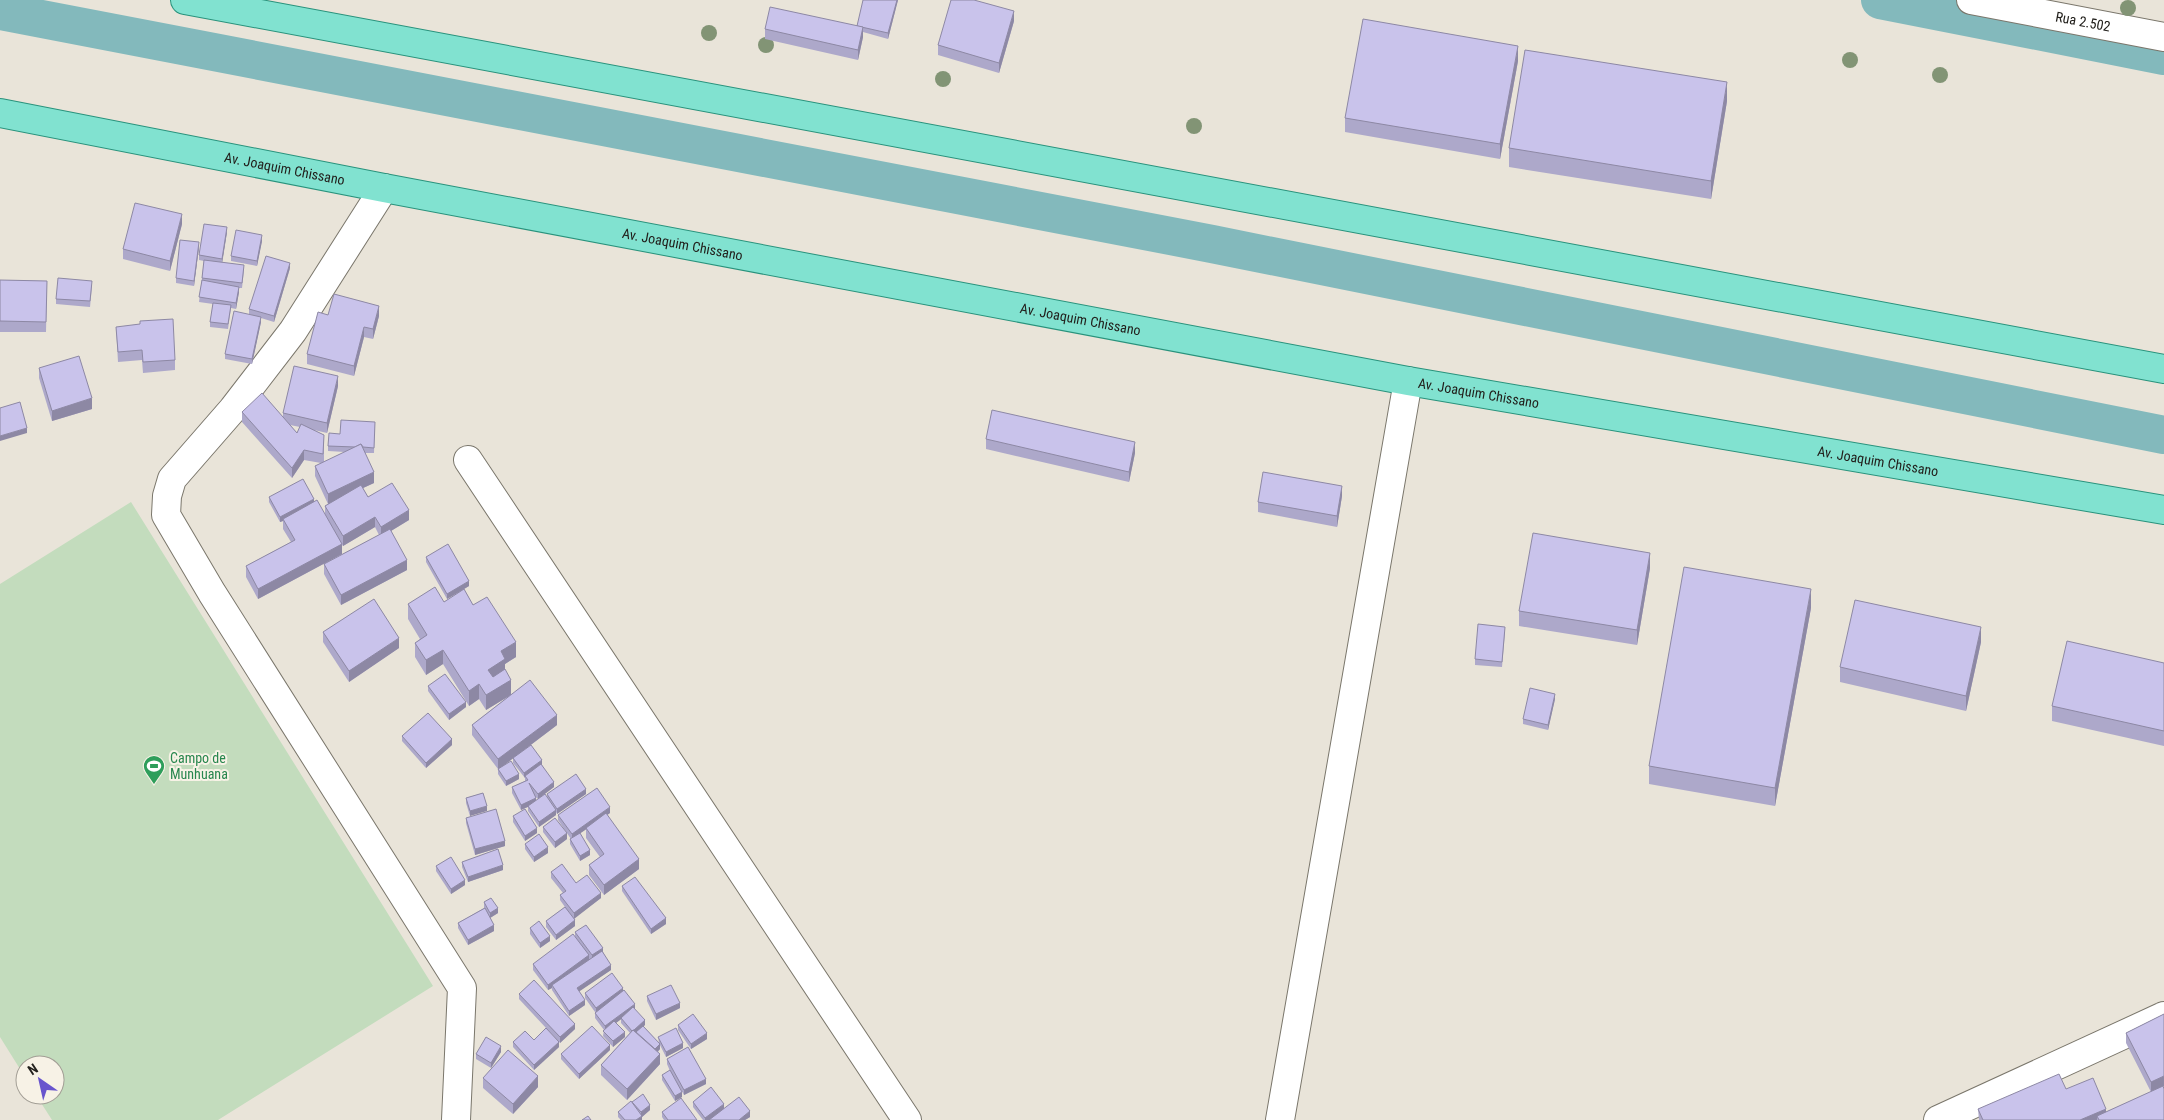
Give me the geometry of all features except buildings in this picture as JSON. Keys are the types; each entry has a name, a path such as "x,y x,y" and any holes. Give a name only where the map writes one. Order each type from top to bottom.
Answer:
{"main road":[{"path":"185,0 2164,369"},
{"name":"Av. Joaquim Chissano","path":"0,114 1408,381 2164,510"}],"street":[{"name":"Rua 2.502","path":"1972,0 2164,37"},
{"path":"384,188 293,331 233,409 172,478 167,496 166,514 212,593 462,988 456,1120"},
{"path":"1280,1120 1408,381"},
{"path":"468,460 907,1120"},
{"path":"1938,1120 2164,1016"}],"green space":[{"name":"Campo de Munhuana","path":"131,502 433,986 218,1120 52,1120 42,1105 65,1105 65,1055 15,1055 15,1061 0,1037 0,584"}],"waterway":[{"path":"1880,0 2164,56"},
{"path":"0,11 1212,244 2164,435"}],"place":[{"name":"Campo de Munhuana","path":"154,785"}]}
